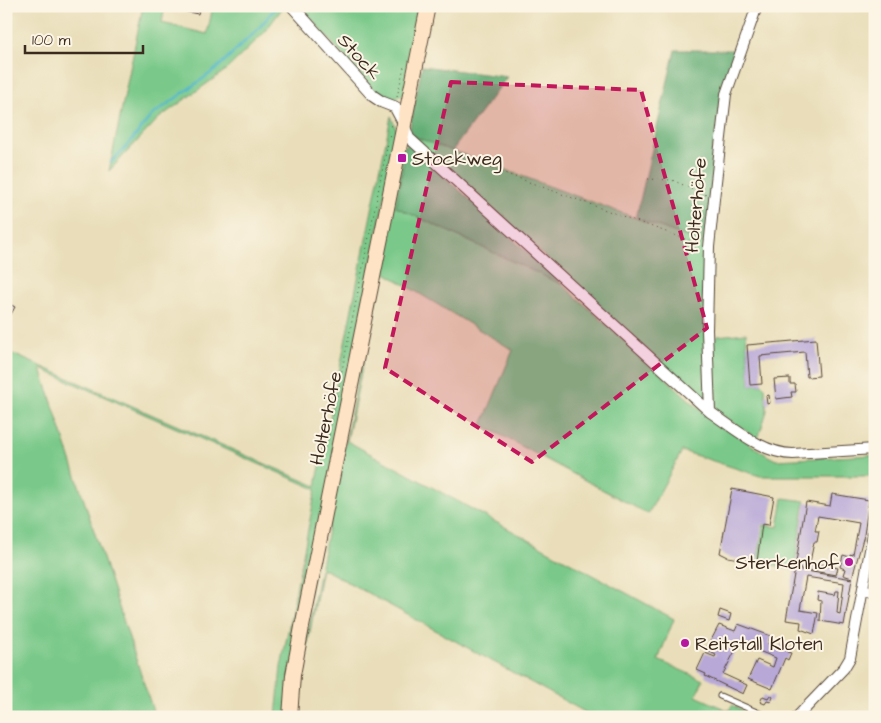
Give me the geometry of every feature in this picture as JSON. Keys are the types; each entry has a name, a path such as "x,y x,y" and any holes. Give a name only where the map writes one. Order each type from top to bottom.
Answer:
{"main road":[{"name":"Holterhöfe","path":"290,717 293,675 302,627 406,130 428,6"}],"street":[{"name":"Stock","path":"292,6 373,96 380,102 395,107 406,130"},
{"name":"Holterhöfe","path":"710,412 707,330 709,247 726,94 757,6"},
{"path":"406,130 442,167 710,412 764,448 775,453 793,454 875,449"},
{"path":"797,717 849,661 875,523"},
{"path":"863,590 875,591"}],"lane":[{"path":"720,696 768,717"}],"path":[{"path":"442,167 451,159 463,158 709,247"},
{"path":"648,179 677,181 714,199"}],"highlighted area":[{"path":"451,82 641,90 707,328 532,462 385,368"}],"green space":[{"path":"143,6 165,6 162,23 207,34 213,6 284,6 264,33 226,70 159,118 109,171"},
{"path":"300,6 423,6 405,94 392,99 375,92"},
{"path":"675,50 739,50 723,94 706,244 636,218"},
{"path":"422,66 507,77 452,151 413,136 409,132"},
{"path":"391,116 397,131 286,717 276,717 281,667 316,489 41,369 155,717 6,717 6,351 316,486"},
{"path":"413,136 706,244 707,405"},
{"path":"407,142 563,285 396,207"},
{"path":"404,145 407,149 396,207 563,285 705,414 768,456 776,460 875,455 875,476 760,476 682,451 648,514 482,425 513,350 382,271 347,441 674,619 658,660 703,680 696,696 729,711 732,705 757,717 594,717 322,568 303,669 299,717 292,717"},
{"path":"746,333 750,385 762,384 765,387 767,411 758,439 714,410 710,342 717,336"},
{"path":"783,498 805,501 794,569 757,562 764,525 778,527"}],"building":[{"path":"184,6 200,6 198,14 183,11"},
{"path":"6,302 15,307 10,316 6,314"},
{"path":"816,339 819,376 807,377 805,352 760,356 762,384 750,385 747,345"},
{"path":"790,378 790,384 795,384 796,392 791,392 792,397 776,399 774,379"},
{"path":"769,395 770,403 767,404 766,396"},
{"path":"732,489 774,497 769,525 762,524 757,562 728,557 720,553"},
{"path":"832,494 869,500 864,535 852,578 843,575 845,569 840,567 843,555 850,557 850,554 853,555 859,523 818,516 815,531 819,531 817,542 814,542 810,562 838,568 836,575 795,568 806,502 830,506"},
{"path":"795,569 852,579 844,625 820,621 821,601 817,600 818,592 835,595 836,591 839,591 837,613 840,614 844,583 806,577 800,610 818,613 814,634 800,629 801,622 786,620"},
{"path":"720,610 731,614 729,621 718,617"},
{"path":"738,624 771,636 768,644 780,648 782,644 789,647 787,652 791,653 788,660 785,658 772,689 748,679 757,660 773,667 776,658 739,643 723,674 747,685 743,694 705,676 706,674 697,670 705,653 715,657 716,655 706,650 719,625 735,631"},
{"path":"770,695 773,697 771,702 767,701 765,704 760,702 763,696 768,698"}],"waterway":[{"path":"111,162 127,146 151,116 215,70 258,29 277,6"}],"place":[{"name":"Stockweg","path":"402,158"},
{"name":"Sterkenhof","path":"849,562"},
{"name":"Reitstall Kloten","path":"685,643"}]}
